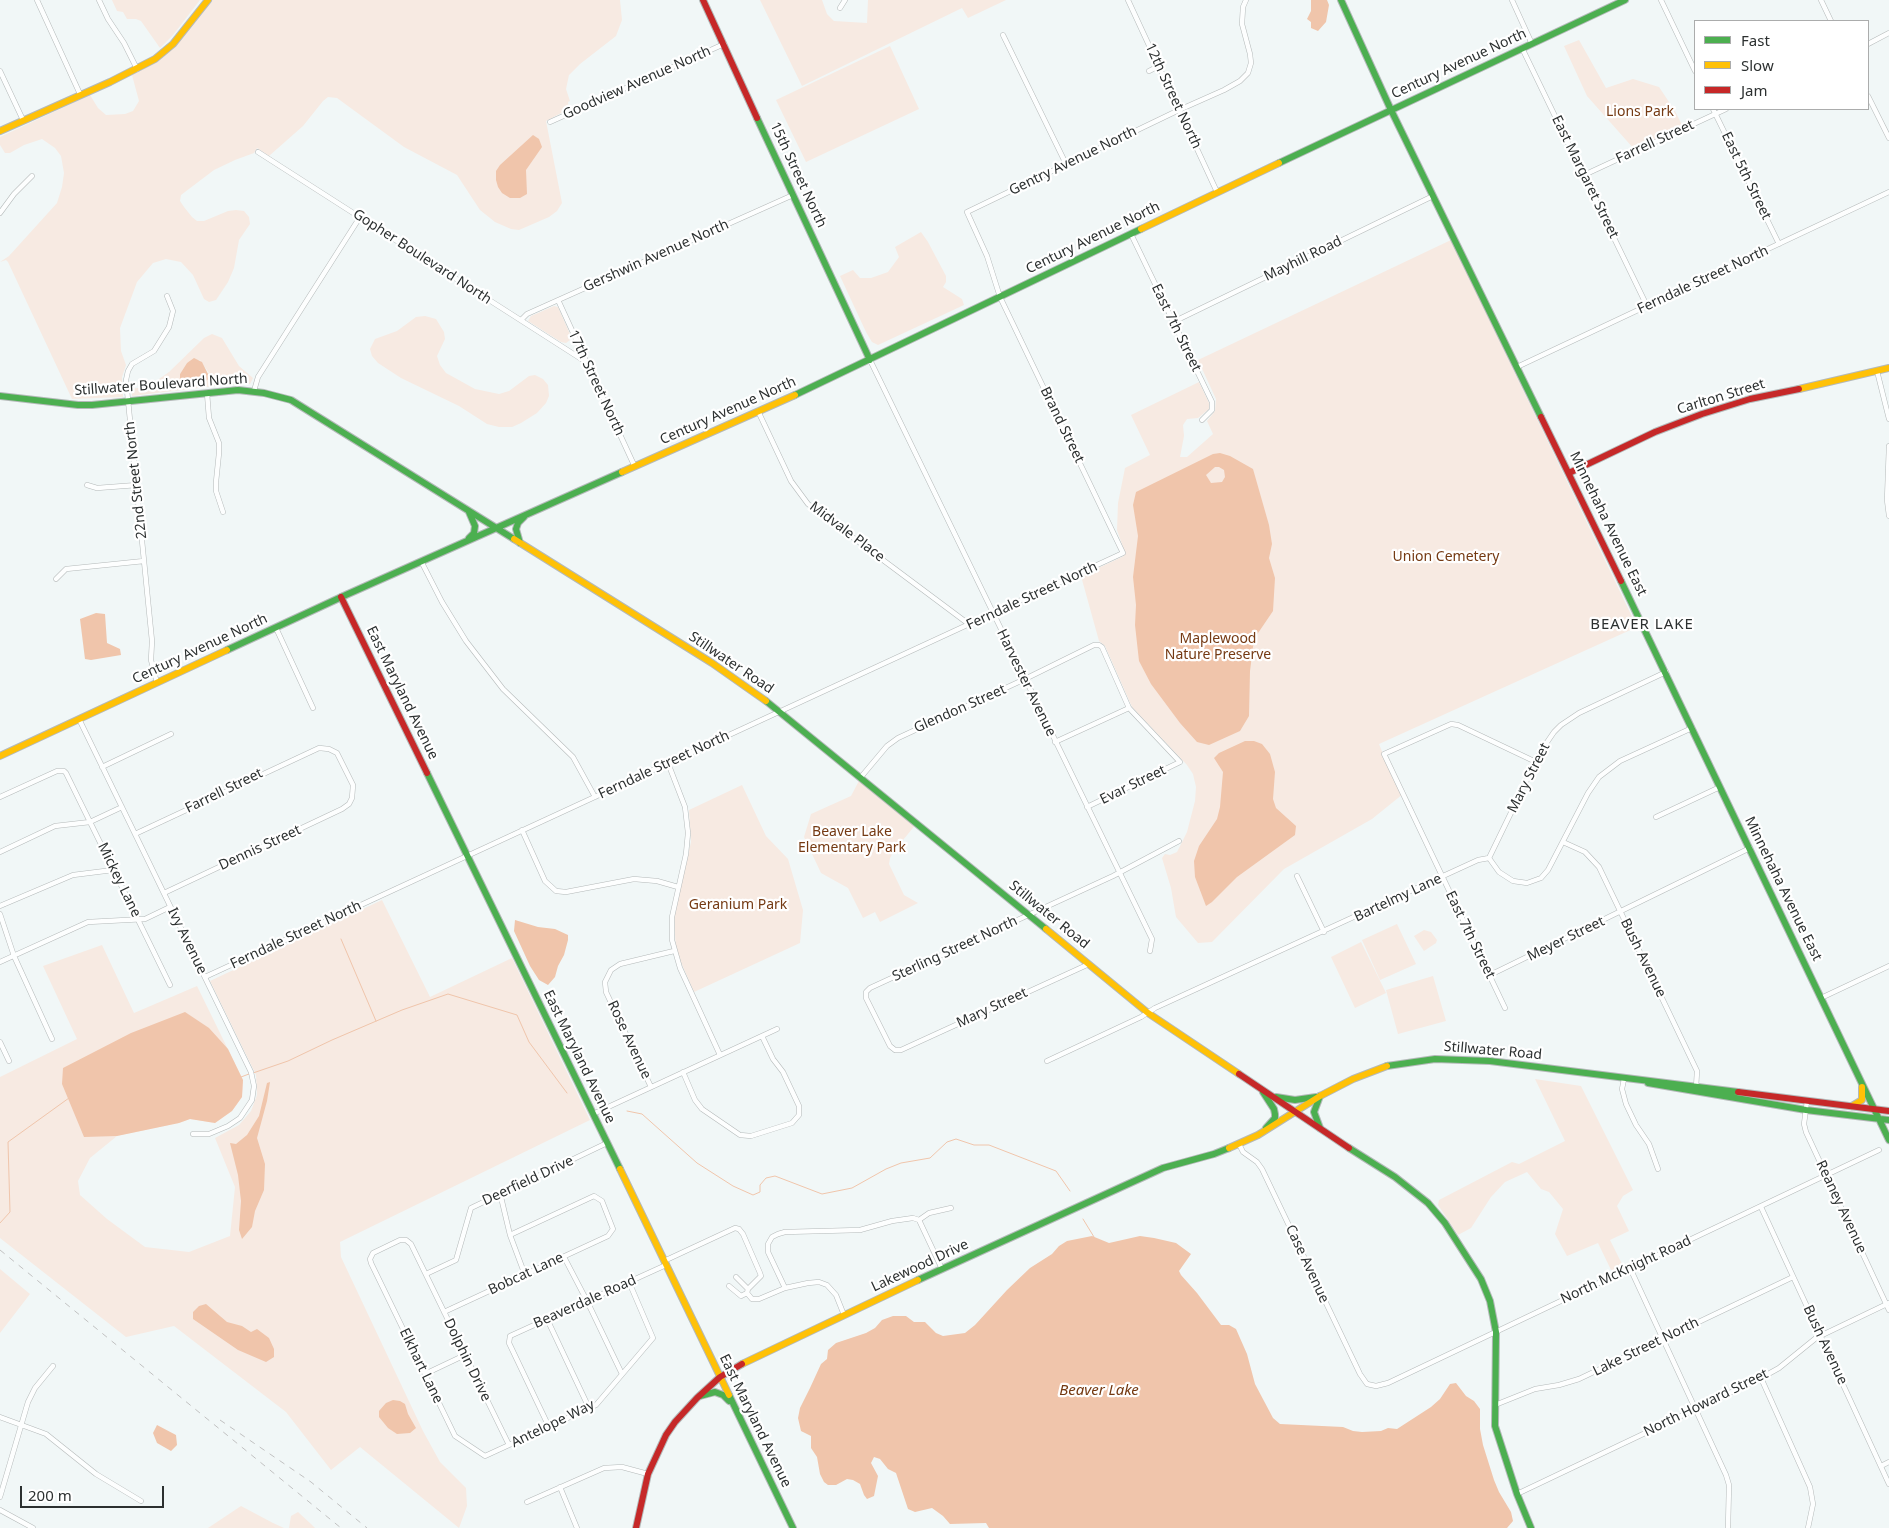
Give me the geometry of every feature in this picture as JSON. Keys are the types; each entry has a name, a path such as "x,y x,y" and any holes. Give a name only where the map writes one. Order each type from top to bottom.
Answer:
{"main road":[{"path":"0,131 156,59 167,50 208,0"},
{"name":"15th Street North","path":"703,0 870,360"},
{"name":"Minnehaha Avenue East","path":"1341,0 1391,110 1666,672 1889,1140"},
{"name":"Century Avenue North","path":"0,756 341,597 870,360 1217,192 1625,0"},
{"name":"Carlton Street","path":"1569,473 1654,432 1702,414 1750,399 1889,368"},
{"name":"Stillwater Boulevard North","path":"0,396 78,405 128,402 232,390 254,391 285,398 307,408 496,528"},
{"path":"465,541 474,533 475,526 466,509"},
{"path":"521,544 516,535 516,527 529,512"},
{"name":"Stillwater Road","path":"496,528 712,663 757,694 1148,1013 1295,1112 1320,1096 1353,1079 1384,1068 1435,1058 1490,1061 1624,1079 1658,1086 1889,1111"},
{"name":"East Maryland Avenue","path":"341,597 608,1143 793,1528"},
{"path":"1850,1107 1862,1100 1862,1081"},
{"path":"1259,1087 1269,1100 1275,1114 1275,1118 1262,1133"},
{"name":"Stillwater Road","path":"1696,1089 1806,1110 1889,1120"},
{"path":"1269,1094 1295,1100 1320,1096 1314,1112 1320,1129"},
{"path":"1295,1112 1408,1186 1428,1203 1437,1213 1481,1279 1490,1301 1496,1332 1495,1426 1530,1528"},
{"name":"Lakewood Drive","path":"636,1528 648,1474 660,1447 675,1422 720,1377 748,1360 844,1314 1136,1179 1163,1168 1214,1154 1239,1144 1262,1133 1295,1112"},
{"path":"697,1398 712,1392 721,1394 736,1411"}],"street":[{"path":"37,0 80,94"},
{"path":"99,0 137,69"},
{"path":"840,8 845,0"},
{"name":"12th Street North","path":"1128,0 1217,192"},
{"path":"1179,110 1224,90 1240,81 1248,73 1251,63 1250,54 1242,24 1243,7 1246,0"},
{"path":"1512,0 1532,44"},
{"path":"1661,0 1694,69"},
{"path":"1821,0 1831,20"},
{"path":"1869,43 1889,33"},
{"path":"1003,36 1066,164"},
{"name":"Goodview Avenue North","path":"550,122 724,44"},
{"name":"East Margaret Street","path":"1522,48 1647,306"},
{"path":"1149,71 1159,66"},
{"path":"0,71 23,120"},
{"path":"1869,98 1889,138"},
{"name":"Gentry Avenue North","path":"967,212 1179,110"},
{"name":"Farrell Street","path":"1584,175 1714,111"},
{"name":"East 5th Street","path":"1714,111 1778,244"},
{"name":"Gopher Boulevard North","path":"258,152 586,362"},
{"path":"0,213 14,194 32,176"},
{"name":"Ferndale Street North","path":"1517,367 1889,192"},
{"name":"Gershwin Avenue North","path":"521,320 526,315 558,300 793,194"},
{"name":"Mayhill Road","path":"1173,322 1433,196"},
{"name":"Brand Street","path":"967,212 987,256 1000,297 1123,553"},
{"path":"254,391 258,377 360,218"},
{"name":"East 7th Street","path":"1131,234 1212,402 1212,410 1202,420"},
{"name":"22nd Street North","path":"157,683 151,660 152,641 126,380 129,367 136,360 155,350 171,323 172,309 167,296"},
{"name":"17th Street North","path":"558,300 634,466"},
{"name":"Harvester Avenue","path":"870,360 1086,807 1152,939 1150,952"},
{"path":"1877,371 1889,419"},
{"path":"207,393 209,418 219,443 216,491 223,512"},
{"name":"Midvale Place","path":"758,411 791,481 808,504 970,625"},
{"path":"1889,446 1887,500 1889,516"},
{"path":"87,485 97,488 137,485"},
{"name":"Ferndale Street North","path":"205,977 1123,553"},
{"path":"56,579 66,569 144,561"},
{"path":"421,561 439,597 466,642 509,695 569,753 579,766 594,797"},
{"path":"276,628 313,708"},
{"name":"Glendon Street","path":"861,777 888,746 898,738 1094,645 1102,647 1129,708"},
{"name":"Mary Street","path":"1489,858 1550,736 1570,718 1666,672"},
{"path":"1055,742 1129,708"},
{"name":"Evar Street","path":"1086,807 1180,762 1129,708"},
{"name":"Ivy Avenue","path":"79,719 252,1072 253,1093 248,1107 235,1122 209,1134 193,1134"},
{"name":"East 7th Street","path":"1505,1008 1384,754 1451,724 1458,725 1536,762"},
{"path":"1489,858 1498,872 1506,878 1521,883 1532,882 1545,874 1594,784 1605,771 1620,761 1692,728"},
{"path":"102,767 172,734"},
{"name":"Farrell Street","path":"135,834 313,749 324,748 337,753 353,785 352,798"},
{"path":"668,764 682,797 688,829 686,854 672,917 674,951 720,1055"},
{"name":"Mickey Lane","path":"0,797 57,771 64,771 170,985"},
{"path":"1656,817 1720,787"},
{"name":"Dennis Street","path":"164,893 342,809 349,804 352,798"},
{"path":"0,852 55,826 90,822 122,807"},
{"path":"522,830 545,880 556,891 566,892 634,879 657,881 678,887"},
{"name":"Sterling Street North","path":"895,1050 890,1046 866,998 866,992 877,985 1029,915 1179,841"},
{"name":"Bush Avenue","path":"1563,842 1585,852 1595,862 1697,1071 1696,1089"},
{"name":"Meyer Street","path":"1490,976 1620,912 1624,908 1750,848"},
{"name":"Bartelmy Lane","path":"1047,1061 1478,860 1489,858"},
{"path":"0,906 73,875 113,870"},
{"path":"1297,876 1324,932"},
{"path":"0,962 88,922 145,919 170,907"},
{"path":"0,914 14,956 52,1039"},
{"name":"Rose Avenue","path":"650,1087 606,992 606,977 615,966 674,951"},
{"name":"Mary Street","path":"895,1050 901,1050 1089,964"},
{"path":"1821,998 1889,966"},
{"path":"1817,989 1832,993"},
{"path":"593,1114 777,1029"},
{"path":"683,1072 695,1100 702,1109 740,1135 752,1136 792,1123 799,1115 799,1106 783,1072 774,1062 762,1036"},
{"path":"0,1042 9,1061"},
{"path":"1624,1079 1622,1089 1626,1104 1636,1125 1650,1144 1658,1169"},
{"name":"Reaney Avenue","path":"1807,1101 1804,1124 1806,1132 1888,1304 1889,1310"},
{"name":"Deerfield Drive","path":"426,1274 456,1260 471,1208 608,1143"},
{"name":"Case Avenue","path":"1239,1144 1243,1152 1257,1162 1262,1169 1357,1370 1364,1380 1372,1386"},
{"name":"North McKnight Road","path":"1372,1386 1388,1383 1879,1150"},
{"path":"500,1193 510,1235 525,1275"},
{"name":"Bobcat Lane","path":"444,1312 608,1236 612,1232 612,1224 602,1201 594,1196 510,1235"},
{"name":"Bush Avenue","path":"1760,1206 1889,1484"},
{"path":"919,1220 929,1213 951,1208"},
{"path":"785,1288 768,1252 768,1244 772,1237 778,1234 860,1230 892,1220 914,1218 919,1220 942,1269"},
{"name":"Beaverdale Road","path":"549,1427 509,1343 509,1338 513,1334 629,1282 731,1228 739,1229 761,1276 748,1291"},
{"name":"Elkhart Lane","path":"426,1274 411,1244 406,1240 400,1240 376,1251 371,1256 371,1263 455,1436 485,1456"},
{"path":"564,1257 588,1301 622,1374"},
{"path":"1630,1268 1726,1475 1729,1485 1728,1528"},
{"name":"Dolphin Drive","path":"426,1274 509,1445"},
{"path":"736,1277 752,1299 759,1299 785,1288 819,1282 827,1285 836,1295 844,1314"},
{"name":"Lake Street North","path":"1494,1405 1535,1389 1579,1379 1793,1277"},
{"name":"Antelope Way","path":"485,1456 596,1405 653,1338 629,1282"},
{"path":"729,1286 741,1296 748,1291"},
{"name":"North Howard Street","path":"1517,1494 1761,1378 1779,1368 1820,1335 1888,1304"},
{"path":"547,1319 589,1408"},
{"path":"425,1374 465,1355"},
{"path":"0,1497 30,1395 53,1366"},
{"path":"1761,1378 1810,1486 1812,1504 1808,1528"},
{"path":"0,1417 46,1434 96,1474 141,1501"},
{"path":"1881,1466 1889,1462"},
{"path":"527,1502 604,1468 622,1467 648,1474"},
{"path":"560,1487 577,1528"},
{"path":"0,1510 33,1528"}],"green space":[{"path":"112,0 200,0 173,35 160,48 141,21 127,19 123,12 117,11"},
{"path":"212,0 620,0 622,20 616,36 569,75 566,89 570,101 568,102 569,109 546,121 562,203 557,211 549,217 519,230 511,229 495,222 480,210 457,175 404,147 337,98 328,97 303,126 269,156 257,148 254,153 214,170 181,195 180,201 197,221 204,221 228,211 236,210 244,211 249,217 250,224 239,240 234,268 228,282 216,300 209,302 204,299 193,275 181,262 166,259 153,263 137,282 120,328 121,351 126,365 122,377 123,397 72,399 8,262 6,260 0,262 9,256 57,203 64,173 61,156 55,148 42,139 24,145 10,153 5,153 0,145 0,137 90,95 98,108 106,115 125,114 133,111 139,101 132,75 157,62 173,49"},
{"path":"760,0 822,0 827,14 834,21 867,23 868,0 1006,0 968,18 962,8 802,86"},
{"name":"Lions Park","path":"1579,40 1606,88 1633,79 1659,87 1683,127 1634,149 1587,96 1564,46"},
{"path":"890,46 919,109 806,162 776,100"},
{"path":"921,232 946,276 946,282 943,287 962,299 964,305 878,345 872,342 866,332 840,276 853,270 860,278 871,278 888,272 899,257 895,247"},
{"path":"1451,240 1637,627 1379,744 1393,779 1403,794 1372,819 1284,869 1212,942 1198,943 1176,917 1171,888 1162,858 1165,854 1170,855 1177,852 1187,832 1195,801 1196,787 1193,774 1187,765 1132,707 1105,646 1099,641 1081,576 1124,556 1125,553 1117,530 1118,503 1125,468 1150,455 1131,415 1199,382 1209,403 1209,409 1198,418 1187,419 1183,425 1184,436 1180,457 1187,457 1213,434 1207,421 1215,411 1216,399 1198,360"},
{"path":"554,306 558,307 570,334 570,340 566,343 561,342 528,321 531,316"},
{"path":"425,316 436,319 444,332 445,339 437,356 440,365 446,373 475,389 499,394 509,391 529,376 535,375 543,379 548,385 549,396 546,403 537,413 521,423 512,427 499,427 487,424 459,406 401,378 378,363 372,356 370,349 375,339 397,331 416,317"},
{"path":"212,334 222,338 239,366 253,378 250,384 223,385 132,396 131,389 156,385 159,379 169,372 204,338","holes":["200,360 209,373 180,374 187,363"]},
{"name":"Beaver Lake Elementary Park","path":"861,777 917,823 894,851 889,864 904,895 918,903 880,922 875,912 863,918 848,888 821,873 804,837 811,814 851,796"},
{"name":"Geranium Park","path":"742,785 766,836 788,859 803,910 800,943 694,992 676,951 674,917 691,842 689,810"},
{"path":"382,900 430,997 512,958 590,1120 340,1242 341,1257 423,1431 440,1462 466,1488 467,1506 459,1528 360,1447 331,1470 286,1412 174,1326 126,1337 0,1238 0,1077 77,1039 43,966 102,945 134,1013 197,986 243,1080 242,1097 232,1111 215,1123 190,1119 117,1136 90,1158 78,1181 80,1195 107,1219 145,1247 189,1252 230,1236 235,1187 215,1138 239,1125 251,1111 257,1095 256,1075 210,981"},
{"path":"1397,924 1416,964 1380,980 1362,940"},
{"path":"1424,930 1431,932 1437,940 1436,943 1424,951 1414,936"},
{"path":"1361,942 1386,993 1355,1008 1331,957"},
{"path":"1433,976 1446,1021 1398,1034 1386,990"},
{"path":"1535,1079 1581,1086 1633,1190 1623,1196 1617,1206 1629,1231 1610,1240 1623,1266 1612,1272 1598,1243 1567,1256 1555,1234 1563,1209 1549,1192 1541,1189 1527,1172 1505,1182 1491,1197 1471,1228 1458,1235 1438,1205 1439,1200 1512,1162 1519,1164 1565,1141"},
{"path":"0,1269 30,1294 0,1333"},
{"path":"241,1506 273,1523 284,1528 208,1528"},
{"path":"298,1512 315,1528 289,1528 291,1516"}],"water":[{"path":"1311,0 1327,0 1329,5 1326,22 1318,31 1311,28 1311,22 1307,19 1311,11"},
{"path":"533,135 539,139 542,147 526,170 527,194 520,198 510,198 502,193 498,187 496,171 500,165"},
{"path":"194,358 202,362 210,378 204,382 185,384 180,380 180,374 187,363"},
{"path":"1220,453 1230,456 1253,469 1269,525 1272,544 1269,558 1275,578 1273,611 1254,639 1250,671 1249,716 1240,731 1209,745 1197,742 1180,723 1151,684 1139,661 1133,577 1138,536 1133,505 1136,492 1213,454","holes":["1215,467 1224,470 1225,477 1222,482 1211,483 1206,475"]},
{"path":"96,613 105,614 107,643 120,649 121,655 91,660 85,659 80,619"},
{"path":"1245,741 1254,741 1262,744 1270,754 1275,772 1273,799 1276,808 1296,826 1295,835 1237,877 1206,906 1195,877 1194,861 1199,846 1217,819 1220,807 1223,772 1214,758 1219,753"},
{"path":"515,920 538,927 555,929 568,935 564,955 555,977 548,985 539,980 530,966 514,931"},
{"path":"185,1012 209,1028 228,1049 243,1080 242,1097 232,1111 215,1123 190,1119 117,1136 84,1137 62,1084 63,1068 131,1033"},
{"path":"270,1082 257,1138 265,1164 264,1190 255,1211 252,1227 242,1239 239,1230 241,1201 238,1175 230,1143 236,1144 247,1135 259,1116 267,1083"},
{"name":"Beaver Lake","path":"1092,1236 1109,1243 1140,1236 1154,1238 1176,1243 1191,1254 1179,1271 1181,1275 1221,1325 1229,1325 1236,1329 1247,1354 1255,1384 1273,1418 1280,1424 1343,1427 1362,1432 1381,1431 1388,1428 1397,1429 1431,1407 1440,1399 1450,1384 1456,1383 1480,1409 1480,1429 1483,1445 1494,1480 1511,1512 1513,1521 1507,1528 989,1528 986,1523 950,1524 932,1508 915,1512 908,1509 896,1473 888,1469 880,1459 874,1457 871,1463 878,1476 874,1496 867,1499 860,1484 853,1480 847,1479 836,1485 828,1485 824,1482 820,1474 817,1457 811,1448 811,1436 801,1431 798,1418 800,1408 821,1364 827,1359 828,1350 836,1343 866,1333 875,1328 882,1320 893,1316 906,1316 914,1322 925,1322 936,1333 943,1336 965,1333 1030,1268 1052,1254 1067,1241"},
{"path":"206,1304 227,1322 242,1326 251,1332 257,1329 269,1338 274,1349 274,1357 266,1362 238,1350 193,1319 193,1312 199,1306"},
{"path":"393,1400 405,1404 416,1428 410,1433 397,1434 388,1428 379,1417 379,1411 386,1403"},
{"path":"157,1425 176,1435 177,1445 171,1451 157,1443 153,1433"}],"waterway":[{"path":"341,939 376,1021"},
{"path":"253,1073 288,1061 402,1010 448,994 517,1015 529,1042 567,1093"},
{"path":"241,1077 249,1074"},
{"path":"0,1223 10,1212 8,1142 69,1098"},
{"path":"627,1111 642,1114 697,1163 733,1186 753,1195 760,1192 760,1185 766,1178 775,1176 822,1194 852,1188 901,1163 930,1158 947,1142 956,1139 974,1145 989,1145 1056,1171 1070,1191"},
{"path":"1083,1219 1094,1237"}],"railway":[{"path":"0,1250 341,1528"},
{"path":"220,1420 311,1482 367,1528"}],"traffic: fast":[{"path":"1341,0 1391,110 1541,417"},
{"path":"1279,163 1625,0"},
{"path":"757,118 870,360"},
{"path":"795,395 1141,229"},
{"path":"0,396 92,405 238,390 264,393 291,400 514,539"},
{"path":"227,650 622,472"},
{"path":"469,512 475,526 474,533 469,538"},
{"path":"520,543 516,529 518,523 524,517"},
{"path":"1621,581 1889,1140"},
{"path":"766,701 1046,929"},
{"path":"427,773 620,1169"},
{"path":"1387,1066 1435,1059 1490,1061 1738,1092"},
{"path":"1648,1083 1806,1110 1889,1120"},
{"path":"1263,1092 1274,1109 1275,1114 1275,1118 1266,1128"},
{"path":"1320,1096 1314,1112 1320,1128"},
{"path":"1276,1097 1295,1100 1316,1097"},
{"path":"918,1280 1163,1168 1229,1148"},
{"path":"1349,1148 1395,1177 1428,1203 1445,1223 1481,1279 1490,1301 1496,1332 1495,1426 1517,1494 1531,1528"},
{"path":"700,1396 715,1392 723,1395 729,1401"},
{"path":"729,1395 793,1528"}],"traffic: slow":[{"path":"0,131 110,82 155,59 173,44 208,0"},
{"path":"1141,229 1279,163"},
{"path":"1799,389 1889,368"},
{"path":"622,472 795,395"},
{"path":"514,539 712,663 766,701"},
{"path":"0,756 227,650"},
{"path":"1046,929 1148,1013 1239,1074"},
{"path":"1229,1148 1258,1135 1320,1096 1353,1079 1387,1066"},
{"path":"1852,1106 1862,1100 1862,1087"},
{"path":"620,1169 729,1395"},
{"path":"742,1364 918,1280"}],"traffic: jam":[{"path":"703,0 757,118"},
{"path":"1569,473 1655,432 1702,414 1750,399 1799,389"},
{"path":"1541,417 1621,581"},
{"path":"341,597 427,773"},
{"path":"1239,1074 1349,1148"},
{"path":"1738,1092 1889,1111"},
{"path":"636,1528 648,1474 666,1435 697,1398 720,1377 742,1364"}],"district":[{"name":"BEAVER LAKE","path":"1642,625"}],"park label":[{"name":"Union Cemetery","path":"1446,557"},
{"name":"Maplewood Nature Preserve","path":"1218,648"}]}
